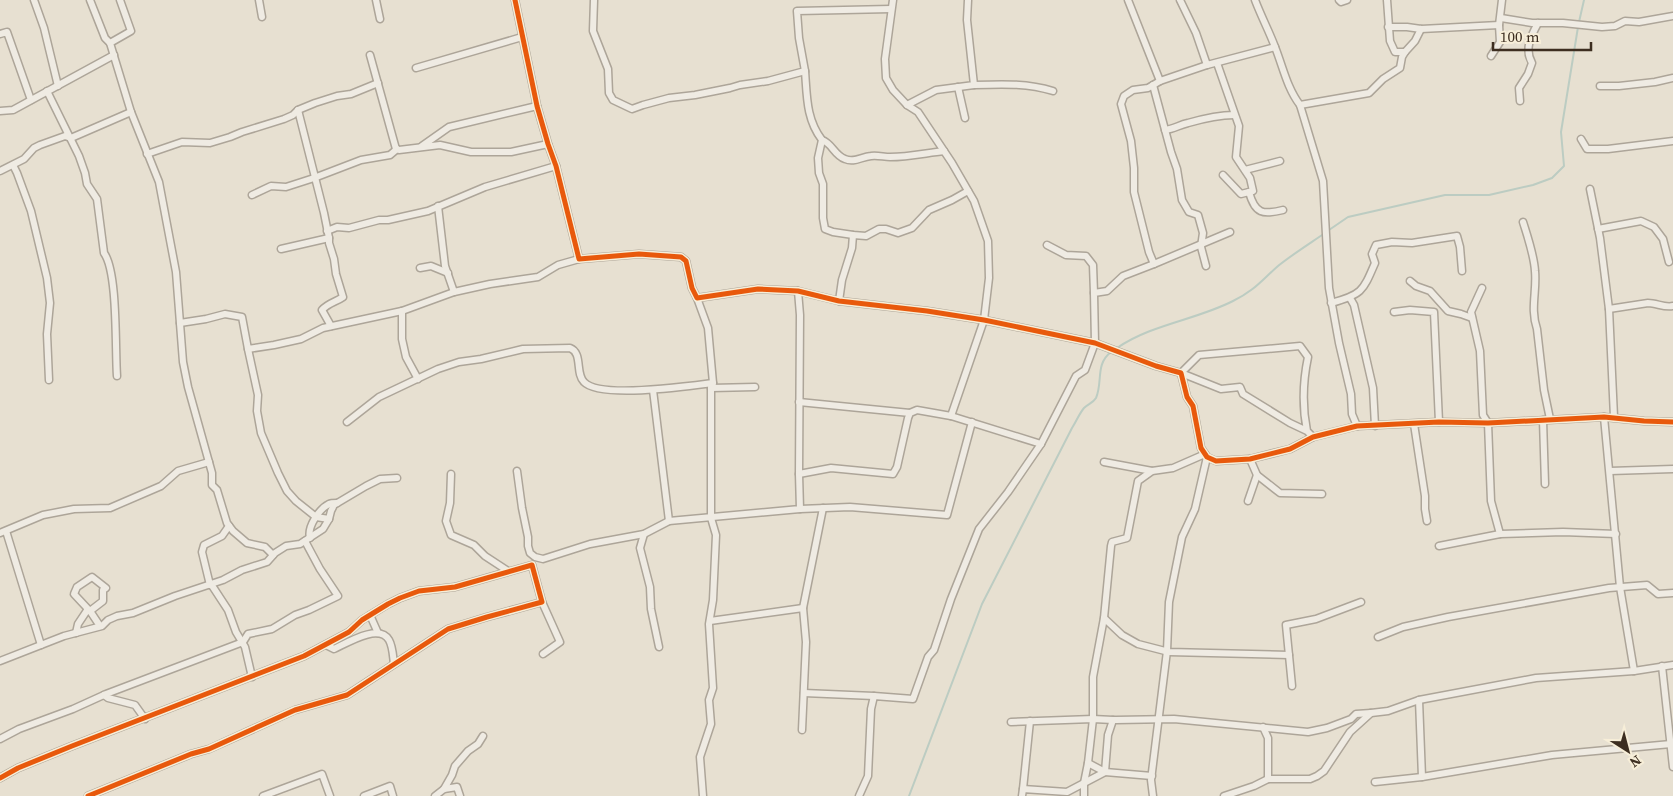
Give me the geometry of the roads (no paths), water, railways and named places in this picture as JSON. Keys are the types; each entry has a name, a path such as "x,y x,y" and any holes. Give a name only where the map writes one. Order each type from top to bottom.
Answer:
{"street":[{"path":"34,0 44,28 58,86"},
{"path":"90,0 105,38 110,43 131,112 160,182 176,272 183,362 212,473 212,485 218,490 229,526 238,537 247,543 262,546 272,556"},
{"path":"110,43 131,31 120,0"},
{"path":"259,0 262,17"},
{"path":"376,0 380,19"},
{"path":"515,0 537,106 556,166 579,259"},
{"path":"594,0 593,31 608,69 609,93 614,100 632,109 668,98 695,95 768,81 805,71"},
{"path":"893,0 885,59 886,78 893,90 907,106 918,112 944,151 974,201 988,241 989,278 984,320 951,416"},
{"path":"968,0 967,20 974,85"},
{"path":"1128,0 1160,82"},
{"path":"1180,0 1196,34 1207,65"},
{"path":"1254,0 1275,47 1293,96 1300,105 1323,181 1325,243 1331,303 1351,394 1352,414 1356,426"},
{"path":"1339,0 1341,2 1347,0"},
{"path":"1387,0 1390,41 1395,52 1405,52"},
{"path":"1491,56 1500,42 1499,25 1502,0"},
{"path":"891,9 797,11 809,111 814,130 836,154 846,160 855,161 874,155 887,157 908,156 944,151"},
{"path":"1501,18 1538,23 1564,23 1602,27 1615,26 1625,21 1639,22 1673,16"},
{"path":"1520,101 1520,88 1532,63 1528,47 1538,23"},
{"path":"1388,27 1421,29 1499,25"},
{"path":"1300,105 1369,93 1383,79 1400,68 1405,52 1415,41 1421,29"},
{"path":"0,34 7,32 30,100"},
{"path":"416,68 522,37"},
{"path":"1154,264 1149,252 1134,192 1131,141 1121,104 1124,96 1133,90 1148,88 1207,65 1275,47"},
{"path":"0,112 13,110 114,55"},
{"path":"370,55 394,147 397,149"},
{"path":"1217,63 1239,126 1236,157 1250,178 1253,192 1241,194 1223,175"},
{"path":"1600,86 1655,82 1673,78"},
{"path":"147,154 182,142 210,143 230,138 242,132 294,115 298,110 378,83"},
{"path":"907,106 936,90 974,85 1015,85 1039,87 1053,91"},
{"path":"1153,86 1171,152 1178,169 1182,200 1189,212 1198,216 1203,232 1202,243 1206,266"},
{"path":"958,87 965,118"},
{"path":"48,91 71,138 85,173 87,184 97,199 99,206 104,253 108,258 112,276 115,308 116,376"},
{"path":"421,147 449,127 537,106"},
{"path":"298,110 324,213 336,274 343,296 337,301 327,304 322,310 331,326"},
{"path":"0,171 24,160 34,148 40,145 65,136 71,138 131,112"},
{"path":"1165,130 1224,115 1234,115"},
{"path":"1582,139 1586,149 1608,150 1673,141"},
{"path":"822,140 818,158 819,173 823,184 823,218 825,229 833,232 853,236 866,236 879,229 886,229 898,233 912,228 929,210 968,191"},
{"path":"252,195 271,186 286,186 314,178 361,160 390,156 397,149 440,145 471,152 511,152 548,144"},
{"path":"1245,170 1280,161"},
{"path":"13,165 31,211 47,278 50,303 47,334 49,380"},
{"path":"281,249 328,234 336,227 349,228 379,220 388,220 428,211 485,188 556,166"},
{"path":"1590,189 1598,229 1609,309 1614,417"},
{"path":"1249,192 1252,202 1259,211 1269,213 1283,210"},
{"path":"438,206 445,266 454,292"},
{"path":"1598,229 1641,221 1654,227 1663,240 1669,262"},
{"path":"1523,222 1536,272 1533,306 1534,321 1537,329 1547,419 1545,484"},
{"path":"1094,293 1107,291 1123,276 1230,232"},
{"path":"839,301 842,280 852,248 853,236"},
{"path":"1331,303 1353,298 1366,284 1375,263 1372,254 1376,245 1392,242 1412,243 1457,236 1462,271"},
{"path":"804,693 913,699 928,657 934,650 951,599 979,529 1008,492 1041,444 1076,376 1085,370 1095,343 1093,265 1086,256 1066,255 1047,245"},
{"path":"248,349 274,346 301,339 323,328 402,311 454,292 490,284 538,277 558,265 579,259 638,254 681,257 686,261 692,288 708,328 712,385 711,518 716,535 714,600 710,621 713,688 710,700 711,724 700,757 703,796"},
{"path":"420,268 431,266 448,273"},
{"path":"1410,281 1430,292 1448,311 1472,318"},
{"path":"1482,288 1470,312 1480,351 1482,415 1488,423 1491,501 1500,534"},
{"path":"697,298 758,289 798,291 839,301 927,311 984,320 1095,343 1222,388 1240,387 1243,394 1313,436"},
{"path":"798,291 800,315 800,509"},
{"path":"1350,298 1354,305 1373,388 1375,426"},
{"path":"1609,309 1648,303 1665,307 1673,306"},
{"path":"1394,312 1410,310 1434,312 1438,422"},
{"path":"402,311 402,340 406,358 418,379"},
{"path":"180,323 225,314 242,317 258,395 257,410 260,433 287,491 316,517 329,519"},
{"path":"1181,373 1199,355 1300,346 1308,357 1304,374 1307,431"},
{"path":"347,422 378,397 438,369 459,362 524,349 570,348 574,350 577,353 580,375 584,382 590,386 619,390 653,390 712,385 755,387"},
{"path":"1181,373 1187,397 1193,406 1201,448 1206,456 1216,461 1250,459 1290,449 1313,436 1356,426 1438,422 1488,423 1604,417 1673,422"},
{"path":"653,390 669,521"},
{"path":"799,402 910,413 916,410 951,416 1041,444"},
{"path":"799,474 831,468 894,474 910,413"},
{"path":"1604,417 1620,587 1634,670"},
{"path":"516,471 530,553 535,557 543,559 590,544 644,534 669,521 800,509 850,507 947,516 972,422"},
{"path":"1414,424 1427,521"},
{"path":"1104,462 1152,471 1173,468 1206,456"},
{"path":"1153,796 1152,776 1167,651 1169,602 1182,537 1195,509 1206,456"},
{"path":"1250,459 1257,476 1280,493 1322,494"},
{"path":"41,645 3,532 43,514 74,509 110,508 161,486 178,471 209,462"},
{"path":"1610,471 1673,469"},
{"path":"1084,796 1084,783 1093,719 1093,677 1104,618 1111,546 1112,542 1127,538 1138,481 1152,471"},
{"path":"451,474 450,503 446,521 451,534 474,545 485,556 508,571"},
{"path":"1248,501 1257,476"},
{"path":"0,661 41,645 100,626 118,616 133,613 267,562 286,546 300,544 323,529 334,505 337,503 380,480 397,478"},
{"path":"0,739 19,729 104,695 243,642 248,634 272,628 294,614 309,610 338,596 320,569 307,539 316,517 330,504 337,503"},
{"path":"802,730 806,642 803,608 822,508"},
{"path":"229,526 222,536 204,545 202,552 204,567 210,585 228,610 236,632 243,642 252,676"},
{"path":"1439,546 1500,534 1563,532 1616,534"},
{"path":"644,534 640,548 650,587 651,609 659,647"},
{"path":"535,557 532,565 542,602 560,642 543,654"},
{"path":"0,778 27,765 304,656 349,632 362,620 388,604 419,591 455,586 532,565"},
{"path":"76,633 78,624 88,609 74,594 77,587 92,577 106,588 102,590 103,601 90,611 100,626"},
{"path":"1378,637 1402,627 1448,617 1620,587 1647,585 1658,594 1673,593"},
{"path":"88,796 191,754 209,749 295,710 347,695 448,629 542,602"},
{"path":"1292,686 1286,625 1316,619 1361,602"},
{"path":"710,621 803,608"},
{"path":"370,615 378,633"},
{"path":"1104,618 1122,635 1138,644 1167,651 1289,655"},
{"path":"349,632 354,640"},
{"path":"326,645 334,649 372,633 378,633 390,641 394,664"},
{"path":"1011,722 1174,719 1308,732 1327,728 1351,719 1356,714 1388,711 1419,700 1536,678 1673,665"},
{"path":"1662,666 1673,768"},
{"path":"104,695 108,698 135,705 145,719"},
{"path":"859,796 868,776 870,709 874,696"},
{"path":"1419,700 1422,777"},
{"path":"1224,796 1268,779 1310,779 1317,776 1324,771 1350,732 1371,713"},
{"path":"1105,772 1108,735 1113,720"},
{"path":"1030,721 1023,793 1067,792 1105,772"},
{"path":"1263,727 1268,738 1268,779"},
{"path":"1268,738 1275,728"},
{"path":"436,796 444,789 455,766 468,751 478,744 483,736"},
{"path":"1375,782 1422,777 1552,755 1671,744"},
{"path":"1088,763 1105,772 1152,776"},
{"path":"263,796 322,774 330,796"},
{"path":"364,796 390,786 393,796"},
{"path":"444,789 457,787 460,796"}],"waterway":[{"path":"1579,22 1584,0"},
{"path":"1329,230 1348,217 1445,195 1489,195 1533,185 1552,178 1564,166 1561,132 1578,27"},
{"path":"1117,348 1145,333 1204,313 1240,297 1278,266 1325,233"},
{"path":"909,796 982,604 1072,428 1084,408 1096,398 1101,368 1106,357 1111,352"}]}
